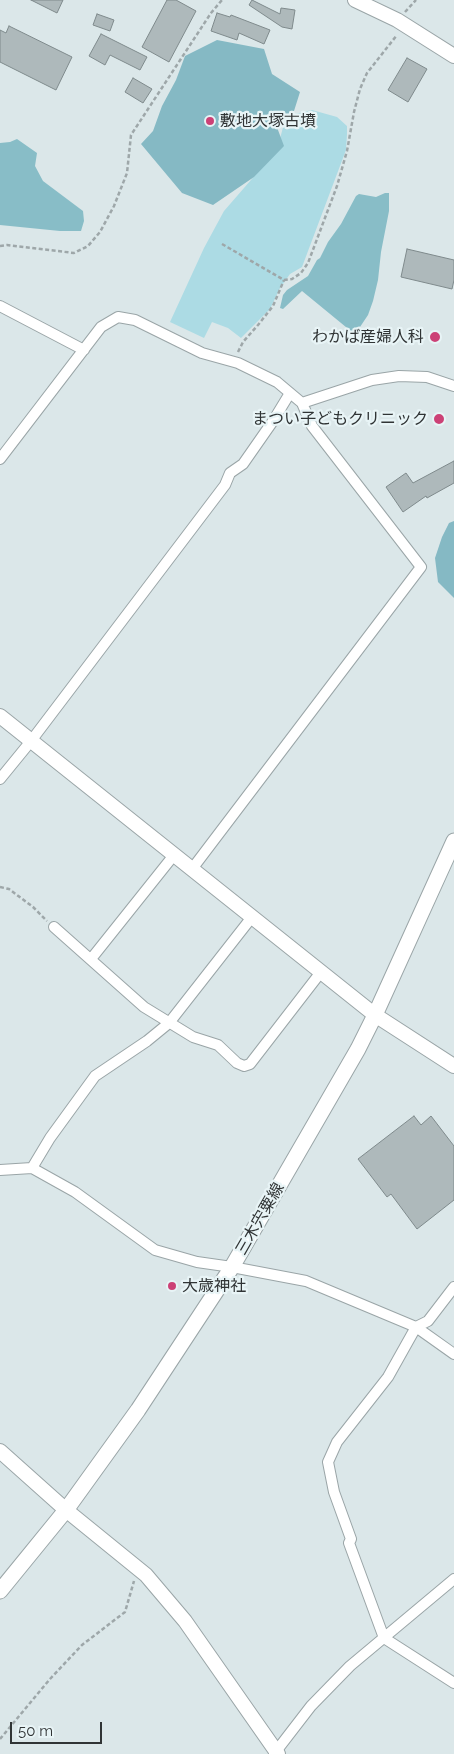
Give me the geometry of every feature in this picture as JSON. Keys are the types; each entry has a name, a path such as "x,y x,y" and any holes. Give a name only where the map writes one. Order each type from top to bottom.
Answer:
{"main road":[{"name":"三木宍粟線","path":"0,1592 66,1510 138,1410 232,1267 358,1049 454,841"}],"street":[{"path":"355,0 404,25 454,56"},
{"path":"0,306 84,350"},
{"path":"0,459 101,327 118,317 136,320 202,353 234,362 277,382 302,403 312,426 421,567 192,869"},
{"path":"302,403 372,380 399,376 427,377 454,386"},
{"path":"0,779 226,485 230,473 243,464 290,393"},
{"path":"0,716 375,1014 454,1065"},
{"path":"91,959 174,855"},
{"path":"32,1168 50,1138 95,1076 147,1041 168,1023 252,917"},
{"path":"54,927 144,1007 193,1037 218,1045 237,1063 244,1066 250,1064 321,972"},
{"path":"0,1170 32,1168 75,1192 155,1250 197,1262 306,1281 416,1327 454,1354"},
{"path":"454,1287 428,1321 416,1327 388,1377 337,1442 328,1462 334,1492 351,1539 350,1543 384,1638 454,1684"},
{"path":"0,1452 66,1510 146,1575 185,1621 276,1753 311,1706 350,1666 454,1579"}],"path":[{"path":"0,246 7,245 74,253 88,246 100,232 114,206 127,173 131,135 222,0"},
{"path":"222,244 284,280 292,279 301,272 308,263 342,169 360,89 368,73 404,25"},
{"path":"234,362 243,342 272,306 284,280"},
{"path":"0,887 9,889 33,907 54,927"},
{"path":"0,1739 50,1679 82,1645 125,1612 131,1587 139,1570"}],"shaded area":[{"path":"217,40 264,49 272,74 300,92 294,111 275,122 284,146 254,177 213,205 182,193 141,144 153,131 162,106 176,80 185,56"},
{"path":"312,110 337,117 347,126 346,150 302,267 290,274 280,288 270,309 241,338 228,328 212,322 204,338 170,322 204,248 224,211 277,150 286,116"},
{"path":"17,139 37,153 35,166 43,181 83,211 84,221 81,231 60,231 0,225 0,143"},
{"path":"389,193 389,211 378,280 368,315 360,327 352,332 302,291 283,309 280,308 283,295 287,290 308,276 341,224 356,196 359,194 376,197"},
{"path":"454,521 454,598 438,582 435,558 449,523"}],"building":[{"path":"31,0 63,0 57,13"},
{"path":"167,0 176,0 196,11 169,62 142,47"},
{"path":"252,0 280,14 281,8 295,10 292,29 282,27 249,5"},
{"path":"217,13 230,17 231,15 270,30 264,44 239,33 237,40 211,31"},
{"path":"97,14 114,20 110,31 93,25"},
{"path":"9,26 72,57 56,90 0,62 0,30 6,33"},
{"path":"101,34 147,57 140,70 110,55 105,65 89,56"},
{"path":"407,58 427,69 408,102 388,90"},
{"path":"133,78 152,89 143,103 125,92"},
{"path":"407,249 454,260 452,289 401,277"},
{"path":"454,461 454,483 427,498 426,496 403,512 386,487 406,473 413,483"},
{"path":"414,1116 421,1125 431,1116 454,1146 454,1200 417,1229 391,1194 387,1197 358,1159"}],"place":[{"name":"敷地大塚古墳","path":"210,121"},
{"name":"わかば産婦人科","path":"435,337"},
{"name":"まつい子どもクリニック","path":"439,419"},
{"name":"大歳神社","path":"172,1286"}]}
